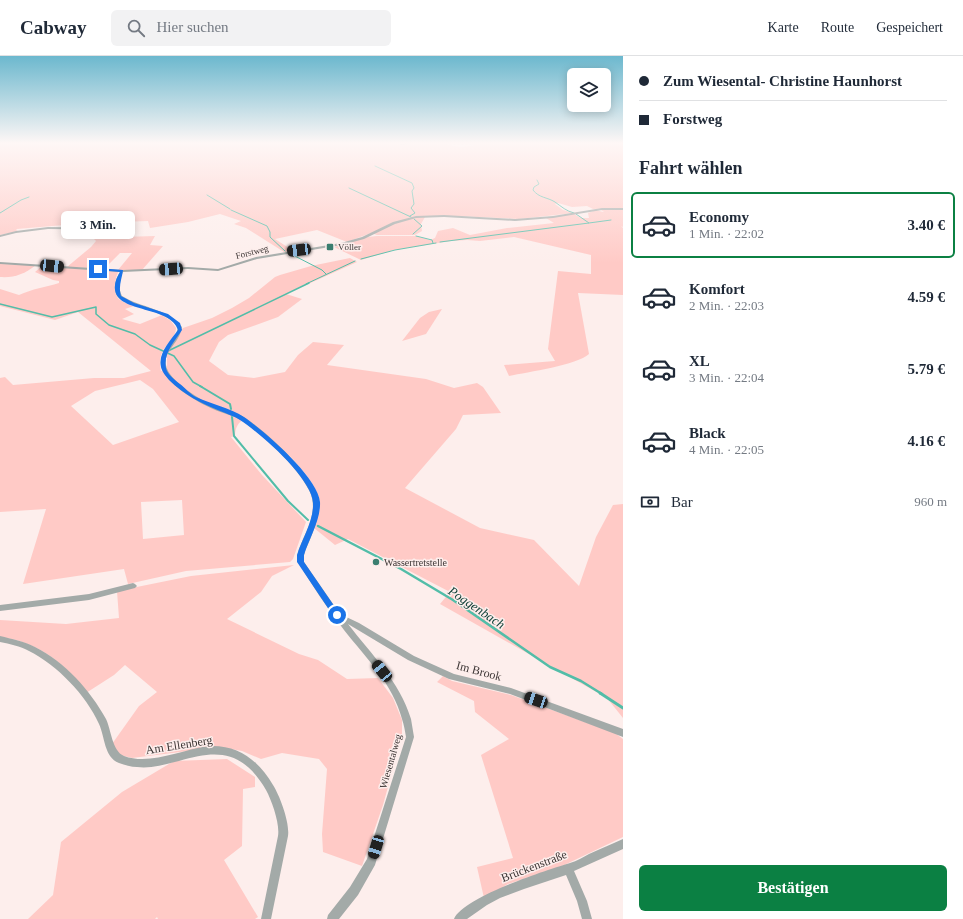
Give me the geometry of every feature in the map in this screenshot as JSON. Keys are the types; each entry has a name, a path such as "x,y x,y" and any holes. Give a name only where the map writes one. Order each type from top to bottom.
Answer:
{"street":[{"name":"Forstweg","path":"0,263 122,271 188,268 218,270 256,258 341,244 363,238 394,223 416,217 444,216 520,220 584,213 602,209 623,209"},
{"path":"0,236 21,230 57,227 128,229"},
{"name":"Wiesentalweg","path":"122,271 117,290 120,297 132,304 166,315 174,320 180,327 179,333 165,351 163,368 174,382 193,397 241,418 253,427 272,442 298,469 312,489 316,501 316,512 300,555 301,562 337,615 382,671 398,697 408,721 410,737 372,861 354,891 332,919"},
{"path":"0,608 89,597 133,586"},
{"name":"Im Brook","path":"337,615 411,658 452,677 517,693 623,733"},
{"name":"Am Ellenberg","path":"0,639 11,640 43,655 72,680 93,706 103,723 112,749 118,758 144,764 210,750 231,752 247,760 261,772 277,803 284,830 266,919"},
{"name":"Brückenstraße","path":"459,919 468,911 509,888 568,868 623,844"},
{"path":"568,868 582,901 587,919"}],"shaded area":[{"path":"0,182 623,182 623,208 593,209 587,206 572,207 558,203 555,204 563,210 574,213 519,219 456,216 425,217 421,224 422,231 415,235 377,235 371,233 347,242 317,230 275,239 292,250 284,252 246,228 234,224 241,221 220,214 188,222 150,228 148,221 120,222 114,229 122,230 122,237 155,236 150,245 163,246 142,270 118,270 132,253 120,253 104,269 67,267 96,241 94,239 78,237 81,234 96,235 98,230 112,230 64,226 74,220 100,219 101,214 75,215 74,216 77,216 64,225 17,229 16,230 18,231 0,235"},
{"path":"623,209 623,227 621,226 623,228 623,295 578,293 589,354 574,362 509,376 504,365 555,361 548,349 558,271 591,274 591,255 514,237 480,241 451,241 394,250 361,260 334,247 368,237 377,236 416,236 430,240 435,238 438,231 453,228 470,235 507,228 554,223 546,218 574,214 581,218 589,218 588,213 596,210 604,212 601,210"},
{"path":"350,258 357,262 286,294 302,299 278,317 228,335 219,342 209,361 228,375 254,378 285,372 298,355 313,342 344,345 327,365 426,379 454,388 477,383 483,387 501,413 463,415 456,429 405,488 480,528 534,540 579,586 596,537 613,505 623,504 623,718 607,698 440,604 450,592 348,539 335,545 314,528 319,513 320,504 317,493 311,481 278,445 245,419 237,426 235,436 231,437 262,475 306,522 293,559 290,562 186,571 128,584 124,569 23,584 46,509 0,512 0,378 5,377 13,385 94,378 124,378 151,371 78,312 55,320 0,306 0,289 19,295 59,283 59,281 35,272 42,266 119,271 115,284 115,293 119,299 134,306 125,309 134,314 122,319 140,324 162,315 171,321 176,328 173,337 161,356 161,371 167,370 167,356 169,349 183,328 212,318 232,308 249,298 275,277 311,266","holes":["140,380 153,389 179,422 113,445 71,406 95,391","182,500 184,535 143,539 141,502"]},
{"path":"0,264 36,265 19,275 0,277"},
{"path":"442,309 426,334 402,341 420,318 429,312"},
{"path":"294,565 272,576 261,592 227,619 299,654 318,660 347,679 378,678 393,698 402,720 402,736 383,805 362,866 323,852 322,834 327,769 319,759 282,753 261,759 242,751 220,747 132,758 120,755 112,744 139,706 157,692 125,665 114,675 86,693 69,672 49,655 26,643 0,637 0,620 66,624 119,618 117,591 191,576"},
{"path":"443,676 452,681 511,695 615,733 623,739 623,837 558,868 508,884 484,898 477,867 513,858 481,755 509,739 475,712 474,701 437,682"},
{"path":"227,759 255,777 255,787 243,789 242,846 224,860 258,917 255,919 158,919 157,917 155,919 28,919 53,895 61,842 122,792 174,761"}],"waterway":[{"path":"410,182 414,188 412,191 414,204 411,208 415,213 410,216"},
{"path":"538,182 539,184 534,187 533,190 535,193 552,200 566,210 574,213"},
{"path":"349,188 411,217"},
{"path":"207,195 230,209"},
{"path":"0,213 21,200 29,197"},
{"path":"231,210 267,226 270,232 270,237 285,251"},
{"path":"576,214 589,223"},
{"path":"413,234 422,226 414,219"},
{"path":"589,223 611,220"},
{"path":"440,242 589,223"},
{"path":"416,236 432,240 433,243"},
{"path":"361,259 395,250 436,243"},
{"path":"289,253 322,270 326,274"},
{"path":"306,284 355,261"},
{"path":"168,351 309,283"},
{"path":"0,304 52,317 96,307 96,314 109,325 135,334 150,345 174,356 193,382 202,387"},
{"name":"Poggenbach","path":"200,386 230,404 231,409"},
{"name":"Poggenbach","path":"232,417 234,436 288,501 308,520"},
{"name":"Poggenbach","path":"318,526 401,569 453,600 550,667 581,681 602,694"},
{"name":"Poggenbach","path":"600,693 623,708"}],"place":[{"name":"Völler","path":"330,247"},
{"name":"Wassertretstelle","path":"376,562"}],"route":[{"path":"98,269 122,271 119,274 117,290 120,297 132,304 166,315 178,324 180,327 179,333 165,350 163,361 163,368 174,382 193,397 215,408 241,418 272,442 298,469 312,489 316,501 316,512 300,555 301,562 337,615"}]}
